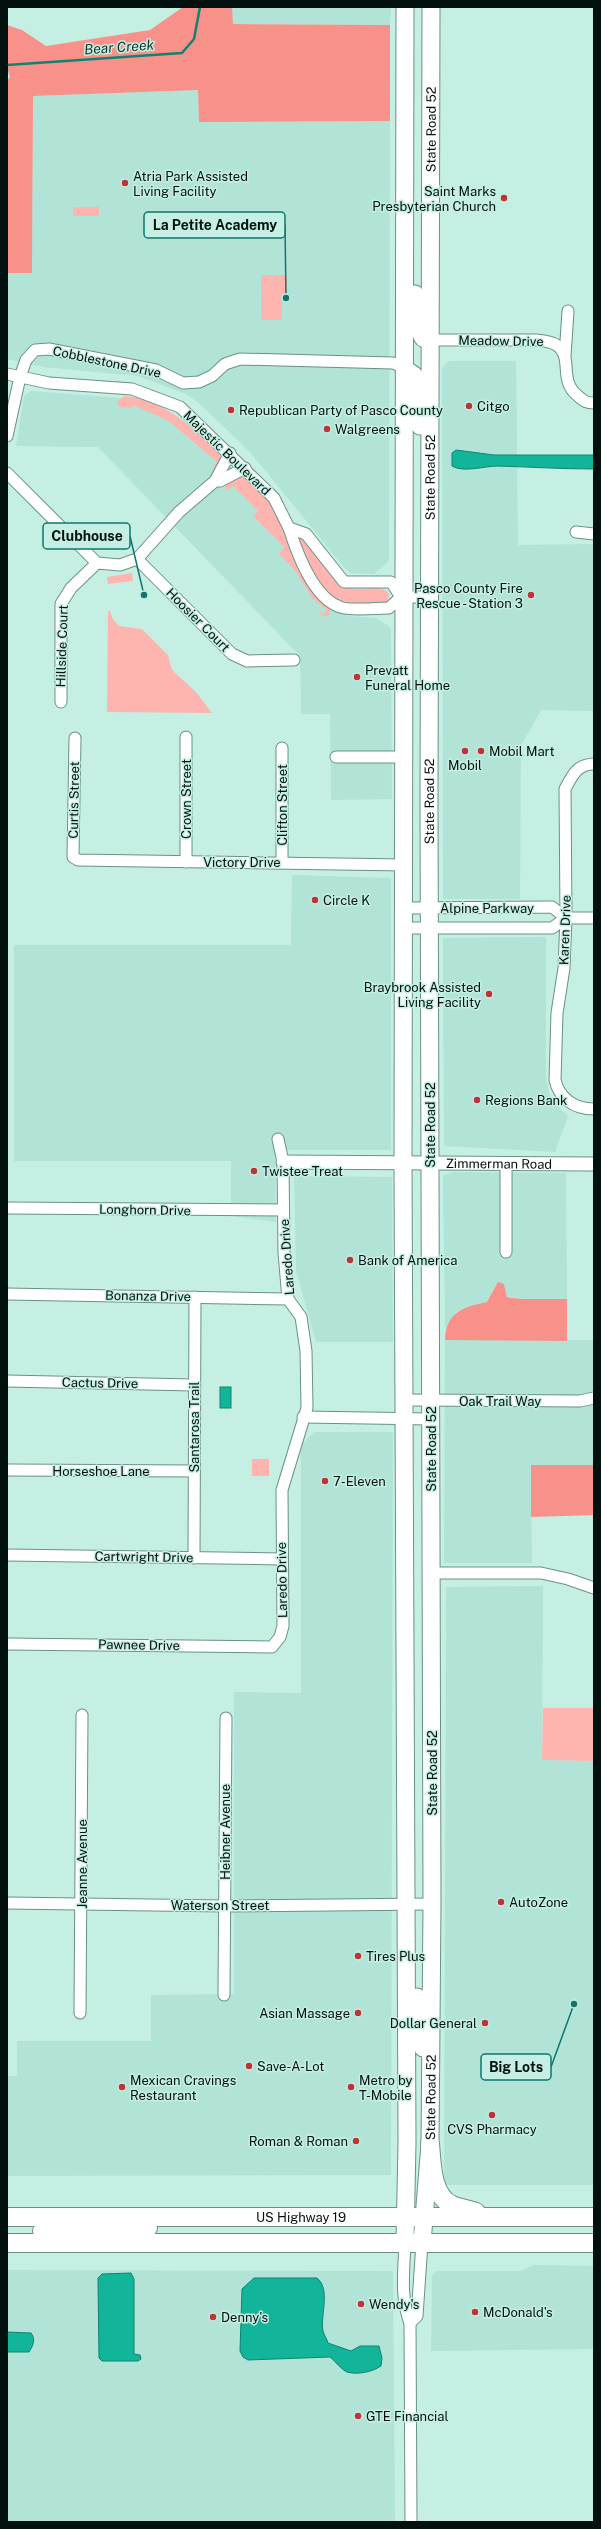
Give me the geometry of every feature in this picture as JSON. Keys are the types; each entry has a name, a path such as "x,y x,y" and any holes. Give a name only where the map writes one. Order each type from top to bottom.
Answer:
{"highway":[{"path":"430,2144 434,2181 443,2197 451,2204 496,2218"},
{"name":"US Highway 19","path":"7,2217 594,2218"},
{"path":"7,2231 69,2230 79,2226 89,2217"},
{"path":"79,2243 83,2238 99,2230 162,2227 184,2217"},
{"name":"US Highway 19","path":"7,2243 594,2243"}],"main road":[{"name":"State Road 52","path":"405,7 405,368 403,597 405,928 403,1162 406,1419 406,2217 414,2243"},
{"name":"State Road 52","path":"414,2243 424,2218 430,2144 431,2053 431,908 429,597 431,7"},
{"path":"404,211 411,234 418,328 423,338 430,340"},
{"path":"405,368 414,375 424,479 430,511"},
{"path":"406,1941 414,1962 421,2043 424,2049 431,2053"}],"street":[{"path":"568,311 565,357 566,378 571,391 586,403 594,403"},
{"name":"Meadow Drive","path":"430,340 538,340 556,345 560,348 565,357"},
{"name":"Cobblestone Drive","path":"7,436 20,377 26,360 35,350 49,349 156,370 184,383 199,382 212,376 225,364 240,359 393,363 405,368"},
{"name":"Majestic Boulevard","path":"7,374 49,382 132,389 156,396 180,407 230,453 274,498 282,509 297,552 316,589 340,607 390,608 403,597"},
{"path":"7,473 97,563 120,565 137,559 182,509 215,481 230,453"},
{"path":"215,481 220,481 245,468"},
{"path":"289,528 306,534 344,582 391,582 403,597 429,597"},
{"path":"576,532 594,534"},
{"name":"Hoosier Court","path":"137,559 232,654 247,661 294,660"},
{"name":"Hillside Court","path":"61,702 61,604 71,588 97,563"},
{"name":"Crown Street","path":"186,737 186,862"},
{"name":"Curtis Street","path":"75,738 74,856 78,860"},
{"name":"Clifton Street","path":"282,748 282,862"},
{"path":"336,757 405,757"},
{"name":"Karen Drive","path":"594,764 586,764 574,771 565,789 566,918 564,968 557,1013 555,1080 558,1090 566,1101 594,1109"},
{"name":"Victory Drive","path":"78,860 405,865"},
{"name":"Alpine Parkway","path":"405,908 552,907 566,918 552,928 405,928"},
{"path":"566,918 594,918"},
{"name":"Laredo Drive","path":"272,1647 280,1638 283,1626 282,1490 306,1408 306,1338 301,1317 288,1299 284,1253 283,1162 278,1140"},
{"name":"Zimmerman Road","path":"283,1162 594,1164"},
{"path":"506,1164 506,1252"},
{"name":"Longhorn Drive","path":"7,1208 283,1210"},
{"name":"Bonanza Drive","path":"7,1294 288,1299"},
{"name":"Santarosa Trail","path":"194,1558 193,1385 195,1297"},
{"name":"Cactus Drive","path":"7,1382 193,1385"},
{"name":"Oak Trail Way","path":"405,1400 580,1401 594,1398"},
{"path":"303,1417 431,1419"},
{"name":"Horseshoe Lane","path":"7,1470 194,1471"},
{"name":"Cartwright Drive","path":"7,1555 282,1559"},
{"path":"431,1573 541,1573 568,1579 594,1588"},
{"name":"Pawnee Drive","path":"7,1644 272,1647"},
{"name":"Jeanne Avenue","path":"80,2013 82,1903 82,1715"},
{"name":"Heibner Avenue","path":"224,1995 226,1718"},
{"name":"Waterson Street","path":"7,1904 82,1903 225,1906 432,1904"},
{"path":"410,2323 417,2316 414,2243"},
{"path":"411,2522 410,2323 405,2311 403,2284 414,2243"}],"shaded area":[{"path":"183,7 232,7 233,24 390,25 390,121 199,122 198,90 33,96 32,273 7,273 7,81 10,77 7,68 7,25 22,30 46,46 150,30"},
{"path":"232,7 391,7 390,25 232,24"},
{"path":"198,90 199,122 390,121 389,561 374,574 350,573 251,453 200,404 186,394 138,376 43,367 7,359 7,273 32,273 33,96"},
{"path":"73,207 99,207 99,216 73,216"},
{"path":"261,275 287,275 287,293 282,294 282,320 261,320"},
{"path":"449,361 516,361 518,545 594,544 594,711 541,710 521,746 520,899 443,899 442,368"},
{"path":"31,391 135,399 164,410 221,457 261,496 309,591 327,607 348,616 376,618 391,628 392,799 331,800 330,714 301,714 300,656 98,447 16,446 24,396"},
{"path":"124,396 139,398 153,403 189,425 222,454 224,458 217,469 213,467 217,462 169,421 133,405 132,408 119,407 117,402"},
{"path":"456,450 494,455 594,455 594,469 492,466 462,469 452,466 452,453"},
{"path":"237,476 250,481 261,492 272,507 305,579 318,598 330,607 330,615 324,616 317,611 324,613 327,610 313,599 294,569 279,554 284,547 253,516 258,511 233,486 226,491 226,483"},
{"path":"302,538 324,564 343,583 354,589 376,588 385,590 389,594 388,602 385,604 364,604 348,602 336,598 327,592 320,584 299,540"},
{"path":"132,573 133,581 108,584 107,577"},
{"path":"108,611 110,611 112,618 119,626 142,629 168,655 172,670 196,692 212,713 107,712"},
{"path":"292,875 391,878 391,1150 275,1150 276,1222 231,1216 231,1161 14,1161 14,945 291,945"},
{"path":"546,937 546,1080 551,1100 568,1116 555,1152 444,1146 443,938"},
{"path":"453,1172 566,1173 567,1299 521,1299 507,1296 504,1284 493,1290 491,1299 487,1302 470,1306 455,1313 445,1329 443,1176"},
{"path":"294,1176 392,1177 393,1342 316,1342 296,1271"},
{"path":"498,1282 504,1284 507,1297 521,1299 567,1299 567,1341 445,1340 446,1331 452,1317 457,1312 470,1306 487,1302"},
{"path":"445,1340 594,1340 594,1465 531,1465 532,1563 444,1563"},
{"path":"220,1387 231,1387 231,1408 220,1408"},
{"path":"314,1432 393,1432 391,2175 7,2176 7,2076 17,2076 17,2041 151,2041 151,1995 234,1994 234,1692 301,1693 301,1445"},
{"path":"252,1459 269,1459 269,1476 252,1476"},
{"path":"531,1465 594,1465 594,1515 531,1517"},
{"path":"543,1586 542,1760 594,1761 594,2185 444,2185 446,1587"},
{"path":"543,1708 594,1708 594,1761 542,1760"},
{"path":"534,2265 594,2266 594,2349 431,2351 432,2276 436,2271 520,2271"},
{"path":"7,2270 393,2271 395,2522 7,2522"},
{"path":"131,2273 134,2279 134,2354 140,2355 141,2359 138,2361 102,2361 99,2358 98,2278 102,2274"},
{"path":"254,2278 317,2278 323,2289 324,2303 322,2325 328,2343 351,2351 360,2346 379,2346 382,2358 381,2366 369,2371 356,2373 345,2371 330,2357 248,2360 243,2357 240,2351 242,2289"},
{"path":"7,2332 31,2333 33,2335 33,2342 29,2352 7,2352"}],"waterway":[{"name":"Bear Creek","path":"7,65 182,53 194,39 200,7"}],"place":[{"name":"Atria Park Assisted Living Facility","path":"125,183"},
{"name":"Saint Marks Presbyterian Church","path":"504,198"},
{"name":"La Petite Academy","path":"286,298"},
{"name":"Citgo","path":"469,406"},
{"name":"Republican Party of Pasco County","path":"231,410"},
{"name":"Walgreens","path":"327,429"},
{"name":"Clubhouse","path":"144,595"},
{"name":"Pasco County Fire Rescue - Station 3","path":"531,595"},
{"name":"Prevatt Funeral Home","path":"357,677"},
{"name":"Mobil","path":"465,751"},
{"name":"Mobil Mart","path":"481,751"},
{"name":"Circle K","path":"315,900"},
{"name":"Braybrook Assisted Living Facility","path":"489,994"},
{"name":"Regions Bank","path":"477,1100"},
{"name":"Twistee Treat","path":"254,1171"},
{"name":"Bank of America","path":"350,1260"},
{"name":"7-Eleven","path":"325,1481"},
{"name":"AutoZone","path":"501,1902"},
{"name":"Tires Plus","path":"358,1956"},
{"name":"Big Lots","path":"574,2004"},
{"name":"Asian Massage","path":"358,2013"},
{"name":"Dollar General","path":"485,2023"},
{"name":"Save-A-Lot","path":"249,2066"},
{"name":"Mexican Cravings Restaurant","path":"122,2087"},
{"name":"Metro by T-Mobile","path":"351,2087"},
{"name":"CVS Pharmacy","path":"492,2115"},
{"name":"Roman & Roman","path":"356,2141"},
{"name":"Wendy's","path":"361,2304"},
{"name":"McDonald's","path":"475,2312"},
{"name":"Denny's","path":"213,2317"},
{"name":"GTE Financial","path":"358,2416"}]}
